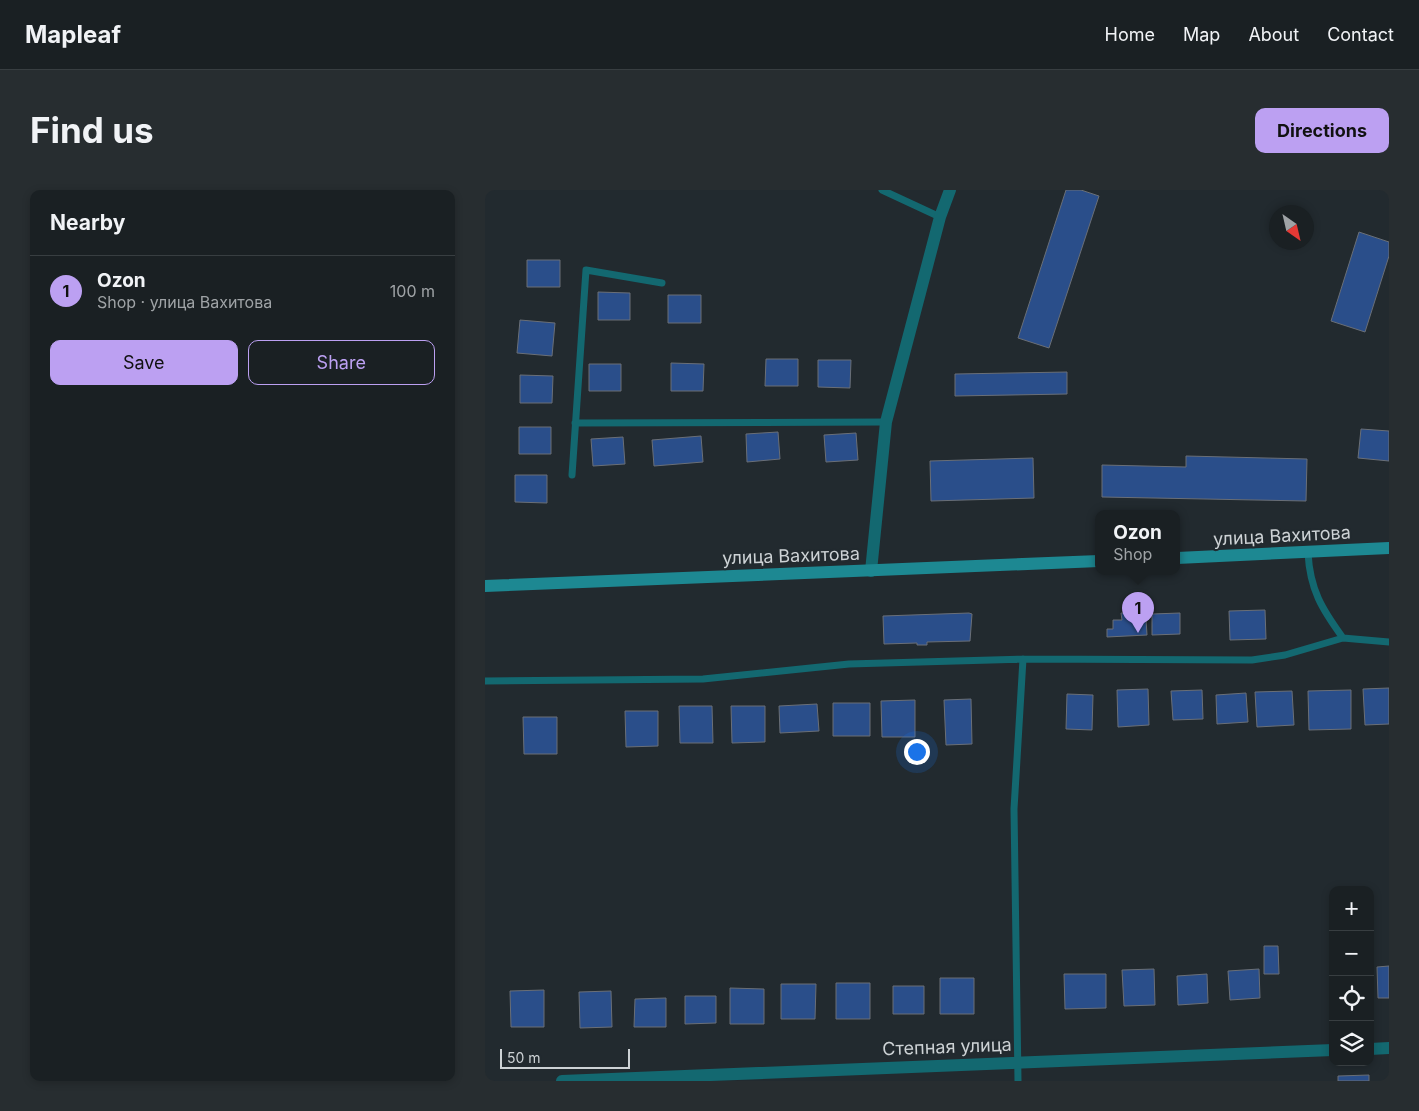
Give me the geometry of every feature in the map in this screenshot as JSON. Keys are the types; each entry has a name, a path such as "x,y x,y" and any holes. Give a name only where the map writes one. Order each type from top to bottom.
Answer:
{"main road":[{"name":"улица Вахитова","path":"1180,558 1389,548"},
{"name":"улица Вахитова","path":"485,586 1095,561"}],"street":[{"path":"871,571 886,422 950,190"},
{"path":"1374,1049 1389,1048"},
{"name":"Степная улица","path":"562,1081 1329,1050"}],"lane":[{"path":"882,190 941,217"},
{"path":"572,475 586,270 662,283"},
{"path":"575,423 886,422"},
{"path":"1309,553 1309,575 1321,607 1343,638"},
{"path":"485,680 703,679 849,664 1023,659 1252,660 1285,655 1343,638 1389,642"},
{"path":"1018,1081 1014,809 1023,659"}],"building":[{"path":"1066,190 1081,190 1099,196 1049,348 1018,338"},
{"path":"1359,232 1389,242 1389,256 1365,332 1331,321"},
{"path":"527,260 560,260 560,287 527,287"},
{"path":"598,292 630,293 630,320 598,320"},
{"path":"668,295 701,295 701,323 668,323"},
{"path":"520,320 555,323 552,356 517,353"},
{"path":"766,359 798,359 798,386 765,386"},
{"path":"818,360 851,360 850,388 818,387"},
{"path":"671,363 704,364 703,391 671,391"},
{"path":"589,364 621,364 621,391 589,391"},
{"path":"1067,372 1067,394 955,396 955,374"},
{"path":"520,375 553,376 552,403 520,403"},
{"path":"519,427 551,427 551,454 519,454"},
{"path":"1361,429 1389,431 1389,461 1358,458"},
{"path":"778,432 780,459 747,462 746,434"},
{"path":"856,433 858,460 826,462 824,435"},
{"path":"701,436 703,462 654,466 652,440"},
{"path":"623,437 625,464 593,466 591,439"},
{"path":"1186,456 1307,459 1306,501 1102,497 1102,465 1186,467"},
{"path":"1033,458 1034,498 931,501 930,461"},
{"path":"515,475 547,475 547,503 515,502"},
{"path":"1265,610 1266,639 1230,640 1229,611"},
{"path":"1121,613 1128,613 1129,619 1146,619 1147,635 1107,637 1107,629 1113,629 1113,620 1122,620"},
{"path":"1180,613 1180,634 1152,635 1152,614"},
{"path":"972,614 970,641 927,642 927,645 917,645 917,643 884,644 883,616"},
{"path":"1389,688 1389,724 1365,725 1363,689"},
{"path":"1148,689 1149,725 1118,727 1117,690"},
{"path":"1202,690 1203,719 1173,720 1171,691"},
{"path":"1351,690 1351,729 1309,730 1308,691"},
{"path":"1292,691 1294,725 1257,727 1255,692"},
{"path":"1246,693 1248,722 1217,724 1216,695"},
{"path":"1067,694 1093,695 1092,730 1066,729"},
{"path":"971,699 972,744 946,745 944,700"},
{"path":"915,700 915,737 882,737 881,701"},
{"path":"833,703 870,703 870,736 833,736"},
{"path":"817,704 819,731 780,733 779,706"},
{"path":"679,706 712,706 713,743 680,743"},
{"path":"731,706 765,706 765,742 732,743"},
{"path":"625,711 658,711 658,746 626,747"},
{"path":"523,717 557,717 557,754 524,754"},
{"path":"1264,946 1278,946 1279,974 1264,974"},
{"path":"1389,966 1389,998 1378,998 1377,967"},
{"path":"1154,969 1155,1005 1124,1006 1122,970"},
{"path":"1259,969 1260,998 1230,1000 1228,971"},
{"path":"1064,974 1106,974 1106,1008 1065,1009"},
{"path":"1207,974 1208,1003 1178,1005 1177,976"},
{"path":"940,978 974,978 974,1014 940,1014"},
{"path":"836,983 870,983 870,1019 836,1019"},
{"path":"781,984 816,984 815,1019 781,1019"},
{"path":"893,986 924,986 924,1014 893,1014"},
{"path":"730,988 764,989 764,1024 730,1024"},
{"path":"544,990 544,1027 511,1027 510,991"},
{"path":"611,991 612,1027 580,1028 579,992"},
{"path":"685,996 716,996 716,1023 685,1024"},
{"path":"666,998 666,1027 634,1027 635,999"},
{"path":"1369,1075 1369,1081 1338,1081 1338,1076"}],"place":[{"name":"Ozon","path":"1138,633"}]}
